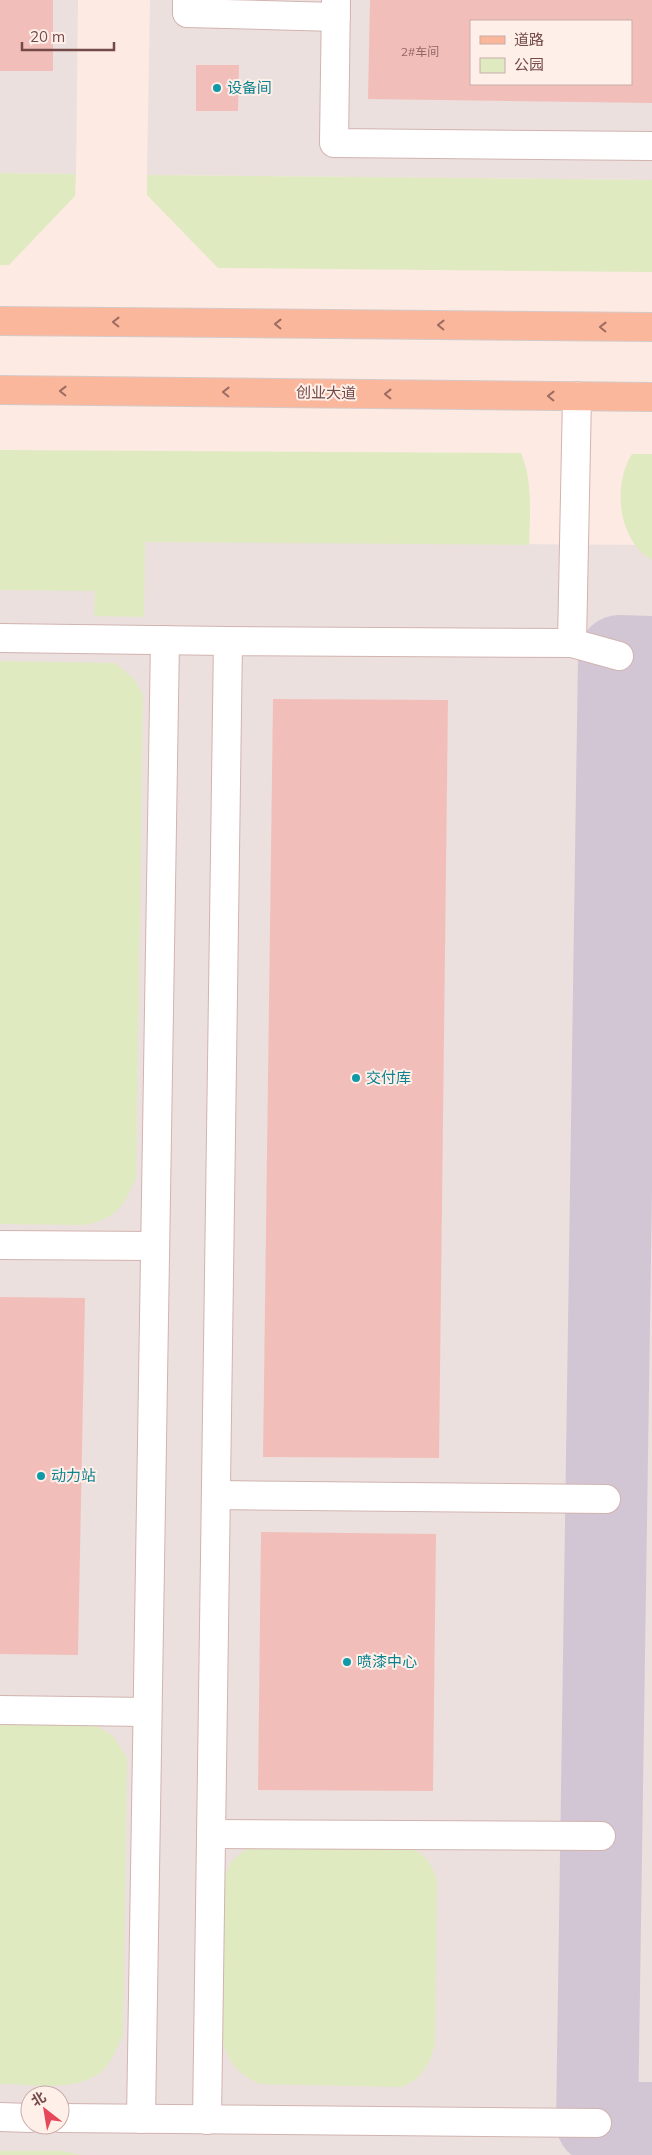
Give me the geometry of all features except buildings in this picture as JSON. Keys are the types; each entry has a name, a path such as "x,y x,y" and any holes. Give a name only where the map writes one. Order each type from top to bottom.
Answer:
{"main road":[{"path":"0,321 652,327"},
{"name":"创业大道","path":"0,390 652,397"}],"lane":[{"path":"187,0 187,13 336,9 334,143 652,146"},
{"path":"572,643 577,396"},
{"path":"0,638 572,643 619,656"},
{"path":"141,2119 164,640"},
{"path":"207,2120 228,641"},
{"path":"0,1245 155,1246"},
{"path":"216,1495 606,1499"},
{"path":"0,1710 147,1712"},
{"path":"211,1834 601,1836"},
{"path":"0,2117 20,2118"},
{"path":"70,2118 597,2123"}],"shaded area":[{"path":"0,0 78,0 76,174 0,173"},
{"path":"150,0 652,0 652,180 147,175"},
{"path":"0,540 652,545 652,2155 0,2155"}],"green space":[{"path":"0,173 76,174 75,196 9,265 0,265"},
{"path":"147,175 652,180 652,272 218,268 147,195"},
{"path":"0,450 521,453 529,486 529,545 145,542 144,617 94,616 95,591 0,590"},
{"path":"632,454 652,454 652,560 632,540 625,526 622,512 622,481"},
{"path":"0,661 115,663 134,679 143,695 136,1177 118,1210 104,1219 84,1225 0,1224"},
{"path":"0,1723 95,1725 113,1736 127,1758 123,2035 107,2066 97,2075 85,2081 64,2085 0,2084"},
{"path":"402,1844 425,1857 432,1867 437,1880 435,2044 424,2070 415,2079 402,2087 260,2084 245,2076 231,2061 222,2038 225,1875 231,1862 247,1848"},
{"path":"0,2151 63,2151 82,2155 0,2155"}],"taxiway":[{"path":"652,657 619,656 597,2123 652,2123"}],"place":[{"name":"设备间","path":"217,88"},
{"name":"交付库","path":"356,1078"},
{"name":"动力站","path":"41,1476"},
{"name":"喷漆中心","path":"347,1662"}]}
